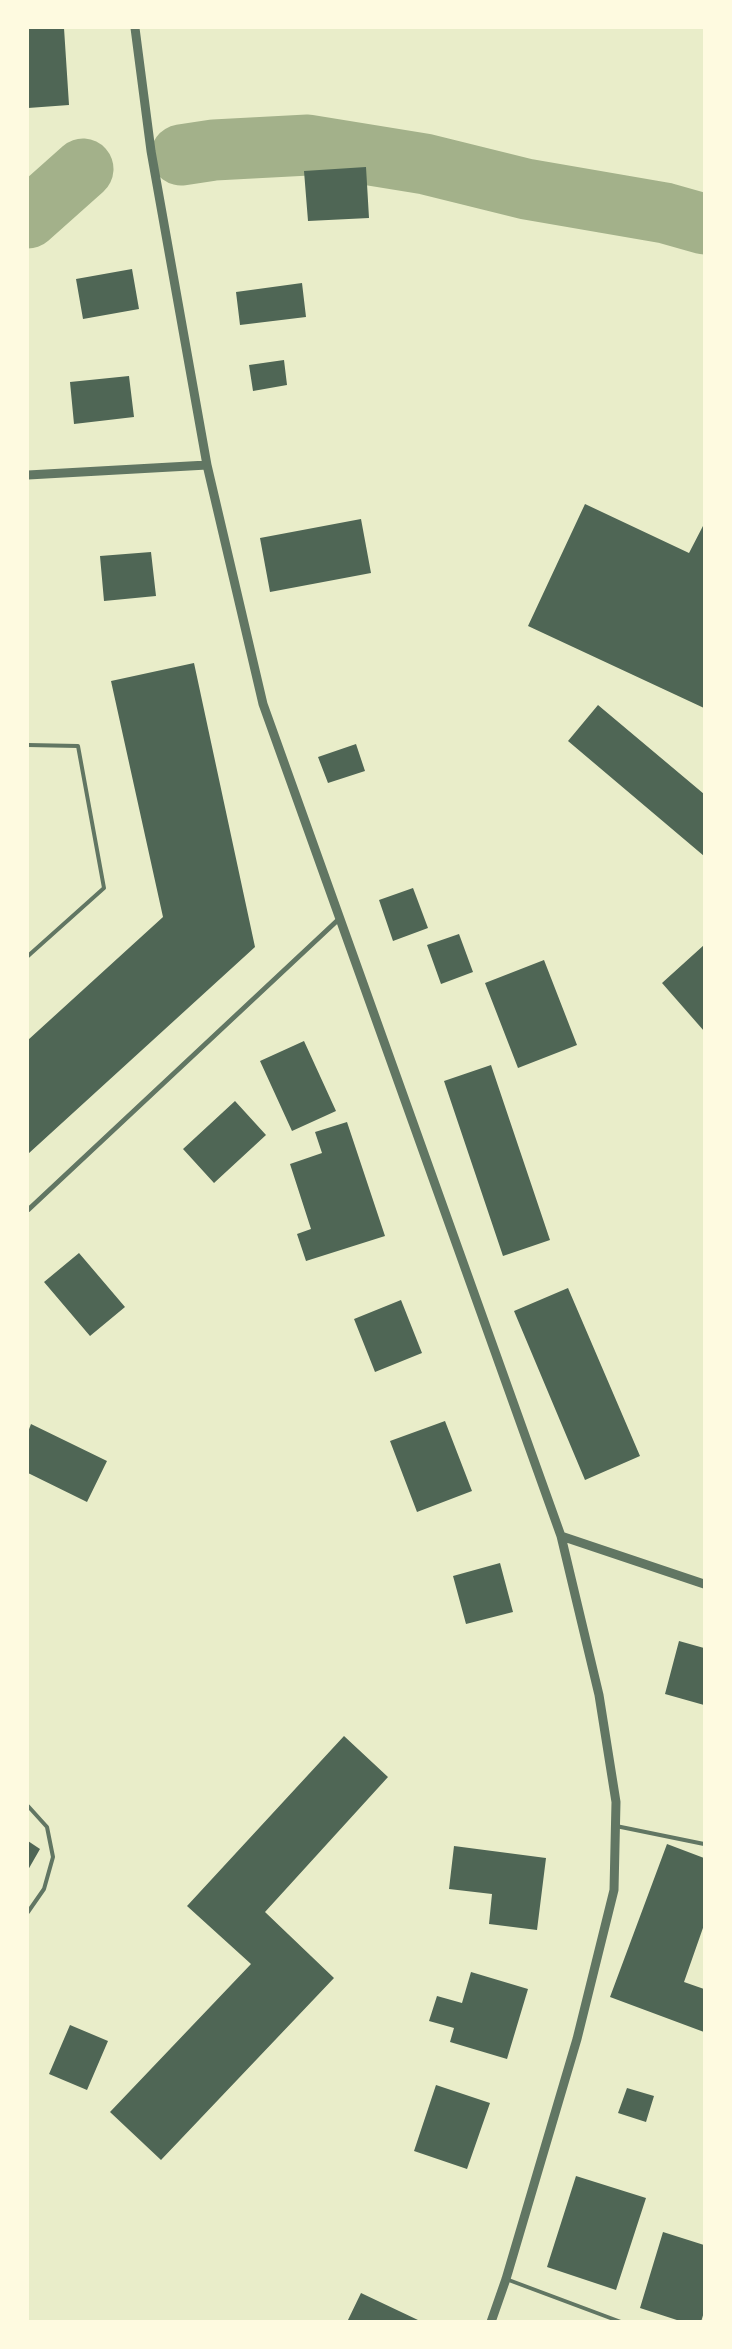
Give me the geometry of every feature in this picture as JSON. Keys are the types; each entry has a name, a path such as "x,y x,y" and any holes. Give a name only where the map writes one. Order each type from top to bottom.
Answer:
{"street":[{"path":"135,28 151,151 206,464 262,704 561,1536 599,1695 616,1802 614,1890 612,1899 577,2039 506,2279 491,2322"},
{"path":"28,475 206,464"},
{"path":"28,1210 340,918"},
{"path":"561,1536 704,1584"}],"lane":[{"path":"28,745 78,746 104,888 28,956"},
{"path":"28,1806 47,1827 53,1858 44,1889 28,1912"},
{"path":"616,1826 704,1844"},
{"path":"506,2279 621,2322"}],"building":[{"path":"28,28 64,28 69,105 28,108"},
{"path":"366,167 369,218 308,221 304,171"},
{"path":"132,269 139,309 83,319 76,279"},
{"path":"302,283 306,317 240,325 236,292"},
{"path":"284,360 287,385 253,391 249,365"},
{"path":"129,376 134,417 74,424 70,382"},
{"path":"585,504 689,553 704,524 704,708 528,626"},
{"path":"361,519 371,573 270,592 260,538"},
{"path":"151,552 156,596 104,601 100,556"},
{"path":"194,663 255,947 28,1154 28,1040 163,917 111,681"},
{"path":"598,705 704,794 704,856 568,741"},
{"path":"356,744 365,771 328,783 318,757"},
{"path":"413,888 428,928 393,941 379,900"},
{"path":"459,934 473,972 441,984 427,945"},
{"path":"704,945 704,1031 662,983"},
{"path":"544,960 577,1045 518,1068 485,983"},
{"path":"304,1041 336,1111 292,1131 260,1061"},
{"path":"491,1065 550,1240 503,1256 444,1081"},
{"path":"235,1101 266,1135 214,1183 183,1149"},
{"path":"347,1122 385,1236 306,1261 297,1234 311,1229 290,1164 322,1153 315,1132"},
{"path":"79,1253 125,1307 90,1336 44,1282"},
{"path":"568,1288 640,1456 585,1480 514,1311"},
{"path":"401,1300 422,1353 375,1372 354,1319"},
{"path":"445,1421 472,1491 417,1512 390,1441"},
{"path":"31,1424 107,1461 87,1502 28,1473 28,1432"},
{"path":"500,1563 513,1612 466,1624 453,1576"},
{"path":"679,1641 704,1648 704,1705 665,1694"},
{"path":"344,1736 388,1777 265,1912 334,1978 161,2160 110,2112 251,1964 187,1906"},
{"path":"28,1841 40,1849 28,1870"},
{"path":"667,1844 704,1858 704,1925 684,1982 704,1989 704,2032 610,1997"},
{"path":"454,1846 546,1858 537,1930 489,1924 492,1894 449,1889"},
{"path":"471,1972 528,1989 507,2059 450,2042 454,2028 429,2021 437,1996 462,2003"},
{"path":"70,2025 108,2041 87,2090 49,2074"},
{"path":"436,2085 490,2103 467,2169 414,2151"},
{"path":"627,2088 654,2096 646,2122 618,2113"},
{"path":"576,2176 646,2198 616,2290 547,2267"},
{"path":"663,2232 704,2245 704,2312 701,2322 683,2322 640,2308"},
{"path":"361,2293 418,2320 417,2322 347,2322"}],"waterway":[{"path":"181,155 214,150 308,145 425,164 526,189 665,213 704,224"},
{"path":"28,218 83,169"}]}
